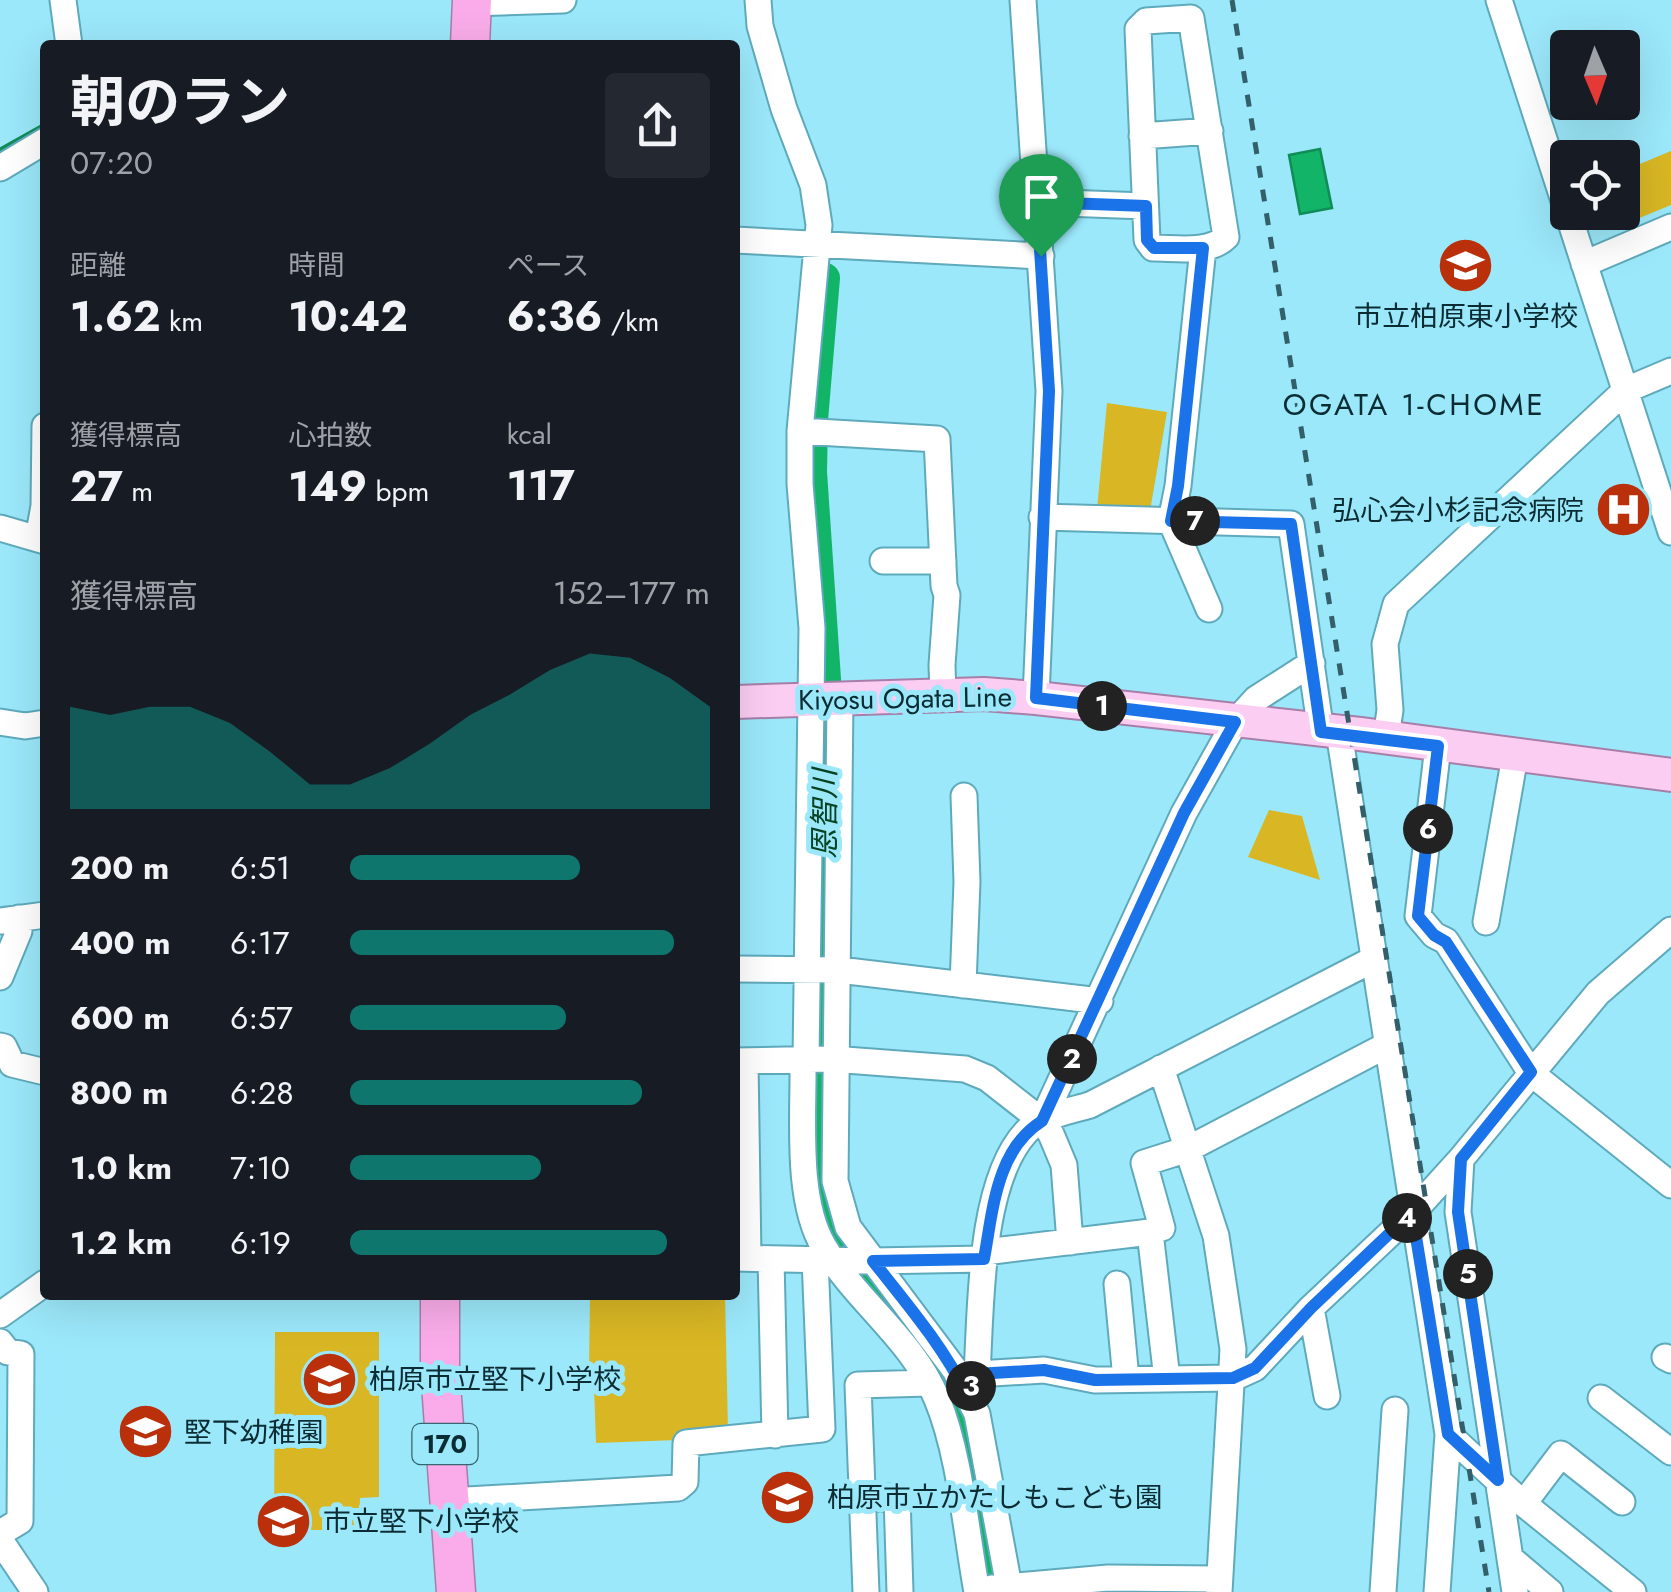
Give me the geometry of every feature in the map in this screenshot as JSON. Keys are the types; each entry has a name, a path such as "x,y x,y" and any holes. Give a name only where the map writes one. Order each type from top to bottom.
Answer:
{"highway":[{"path":"470,40 472,2"},
{"name":"170","path":"440,1300 440,1370 456,1592"}],"main road":[{"name":"Kiyosu Ogata Line","path":"740,702 943,695 1036,698 1671,774"}],"street":[{"path":"63,0 68,40"},
{"path":"472,2 564,0"},
{"path":"758,0 760,26 784,109 813,185 823,247 800,484 812,628 826,698 822,970 806,1194 824,1247 846,1260 922,1322 955,1370 972,1384"},
{"path":"1023,0 1049,391 1036,698"},
{"path":"1499,0 1671,532"},
{"path":"1191,18 1226,237 1218,245 1154,248 1147,240 1142,136 1138,29 1146,21 1191,18"},
{"path":"1142,136 1210,131"},
{"path":"0,168 40,144"},
{"path":"1037,202 1146,206"},
{"path":"1584,264 1671,227"},
{"path":"740,240 1041,256"},
{"path":"1203,248 1171,521 1210,609"},
{"path":"1386,738 1390,710 1384,644 1396,604 1626,390 1671,370"},
{"path":"807,432 937,439 947,595 943,695"},
{"path":"1042,518 1291,524 1312,663 1330,732 1374,959 1448,1434 1436,1592"},
{"path":"0,528 40,539"},
{"path":"882,561 942,561"},
{"path":"1042,1121 1184,813 1235,722 1256,699 1312,663"},
{"path":"0,722 25,726 40,723"},
{"path":"1438,746 1418,916 1434,935 1446,942 1531,1072 1671,1185"},
{"path":"1486,922 1515,756"},
{"path":"964,796 964,984"},
{"path":"9,919 40,916"},
{"path":"0,977 19,930 9,919"},
{"path":"972,1384 1044,1370 1095,1380 1233,1378 1255,1368 1461,1159 1598,993 1671,930"},
{"path":"989,1590 972,1384 984,1255 997,1183 1026,1131 1090,1104 1374,959"},
{"path":"740,969 822,970 1100,1000"},
{"path":"751,1258 846,1260 984,1255 1162,1228 1144,1163 1188,1150 1387,1045"},
{"path":"0,1046 12,1064 40,1071"},
{"path":"449,1501 678,1488 685,1482 686,1443 822,1429 848,1227 835,1181 817,1059"},
{"path":"775,1434 751,1258 740,1061 817,1059 964,1069 988,1078 1042,1121 1064,1165 1070,1242"},
{"path":"989,1590 1108,1578 1219,1586 1233,1349 1216,1236 1161,1068"},
{"path":"1461,1159 1458,1212 1515,1592"},
{"path":"1150,1232 1167,1379"},
{"path":"846,1260 929,1382 948,1433 989,1590"},
{"path":"1118,1284 1126,1379"},
{"path":"0,1315 40,1287"},
{"path":"1311,1308 1328,1396"},
{"path":"0,1342 8,1352 21,1354 11,1383 20,1521 0,1536 10,1574 34,1592"},
{"path":"866,1592 858,1385 929,1382"},
{"path":"1601,1398 1671,1452"},
{"path":"1382,1592 1396,1410"},
{"path":"1448,1434 1524,1504 1633,1592"},
{"path":"1524,1504 1561,1454 1622,1502"},
{"path":"862,1500 897,1496 900,1592"},
{"path":"1510,1558 1550,1592"}],"shaded area":[{"path":"1320,149 1332,208 1300,214 1289,155"},
{"path":"1671,151 1671,205 1640,218 1640,164"},
{"path":"1107,403 1167,412 1150,511 1097,509"},
{"path":"1269,810 1302,816 1320,880 1248,857"},
{"path":"590,1300 725,1300 728,1431 677,1440 596,1443 594,1387 589,1371"},
{"path":"275,1332 379,1332 379,1497 360,1498 359,1530 274,1530"}],"waterway":[{"path":"0,150 40,128"},
{"name":"恩智川","path":"825,278 812,472 826,679 822,1200 837,1241 935,1363 962,1421 998,1592"}],"railway":[{"path":"1232,0 1489,1592"}],"place":[{"name":"市立柏原東小学校","path":"1466,265"},
{"name":"弘心会小杉記念病院","path":"1623,510"},
{"name":"柏原市立堅下小学校","path":"330,1379"},
{"name":"堅下幼稚園","path":"145,1432"},
{"name":"柏原市立かたしもこども園","path":"788,1497"},
{"name":"市立堅下小学校","path":"284,1521"}],"district":[{"name":"OGATA 1-CHOME","path":"1414,405"}],"route":[{"path":"1037,202 1146,206 1147,240 1154,248 1203,248 1171,521 1291,524 1321,732 1438,746 1418,916 1434,935 1446,942 1531,1072 1461,1159 1458,1212 1498,1480 1448,1434 1412,1212 1311,1308 1255,1368 1233,1378 1095,1380 1044,1370 976,1374 967,1395 922,1322 873,1261 984,1259 997,1183 1026,1131 1042,1121 1184,813 1235,722 1036,698 1049,391 1041,256 1037,202"}]}
